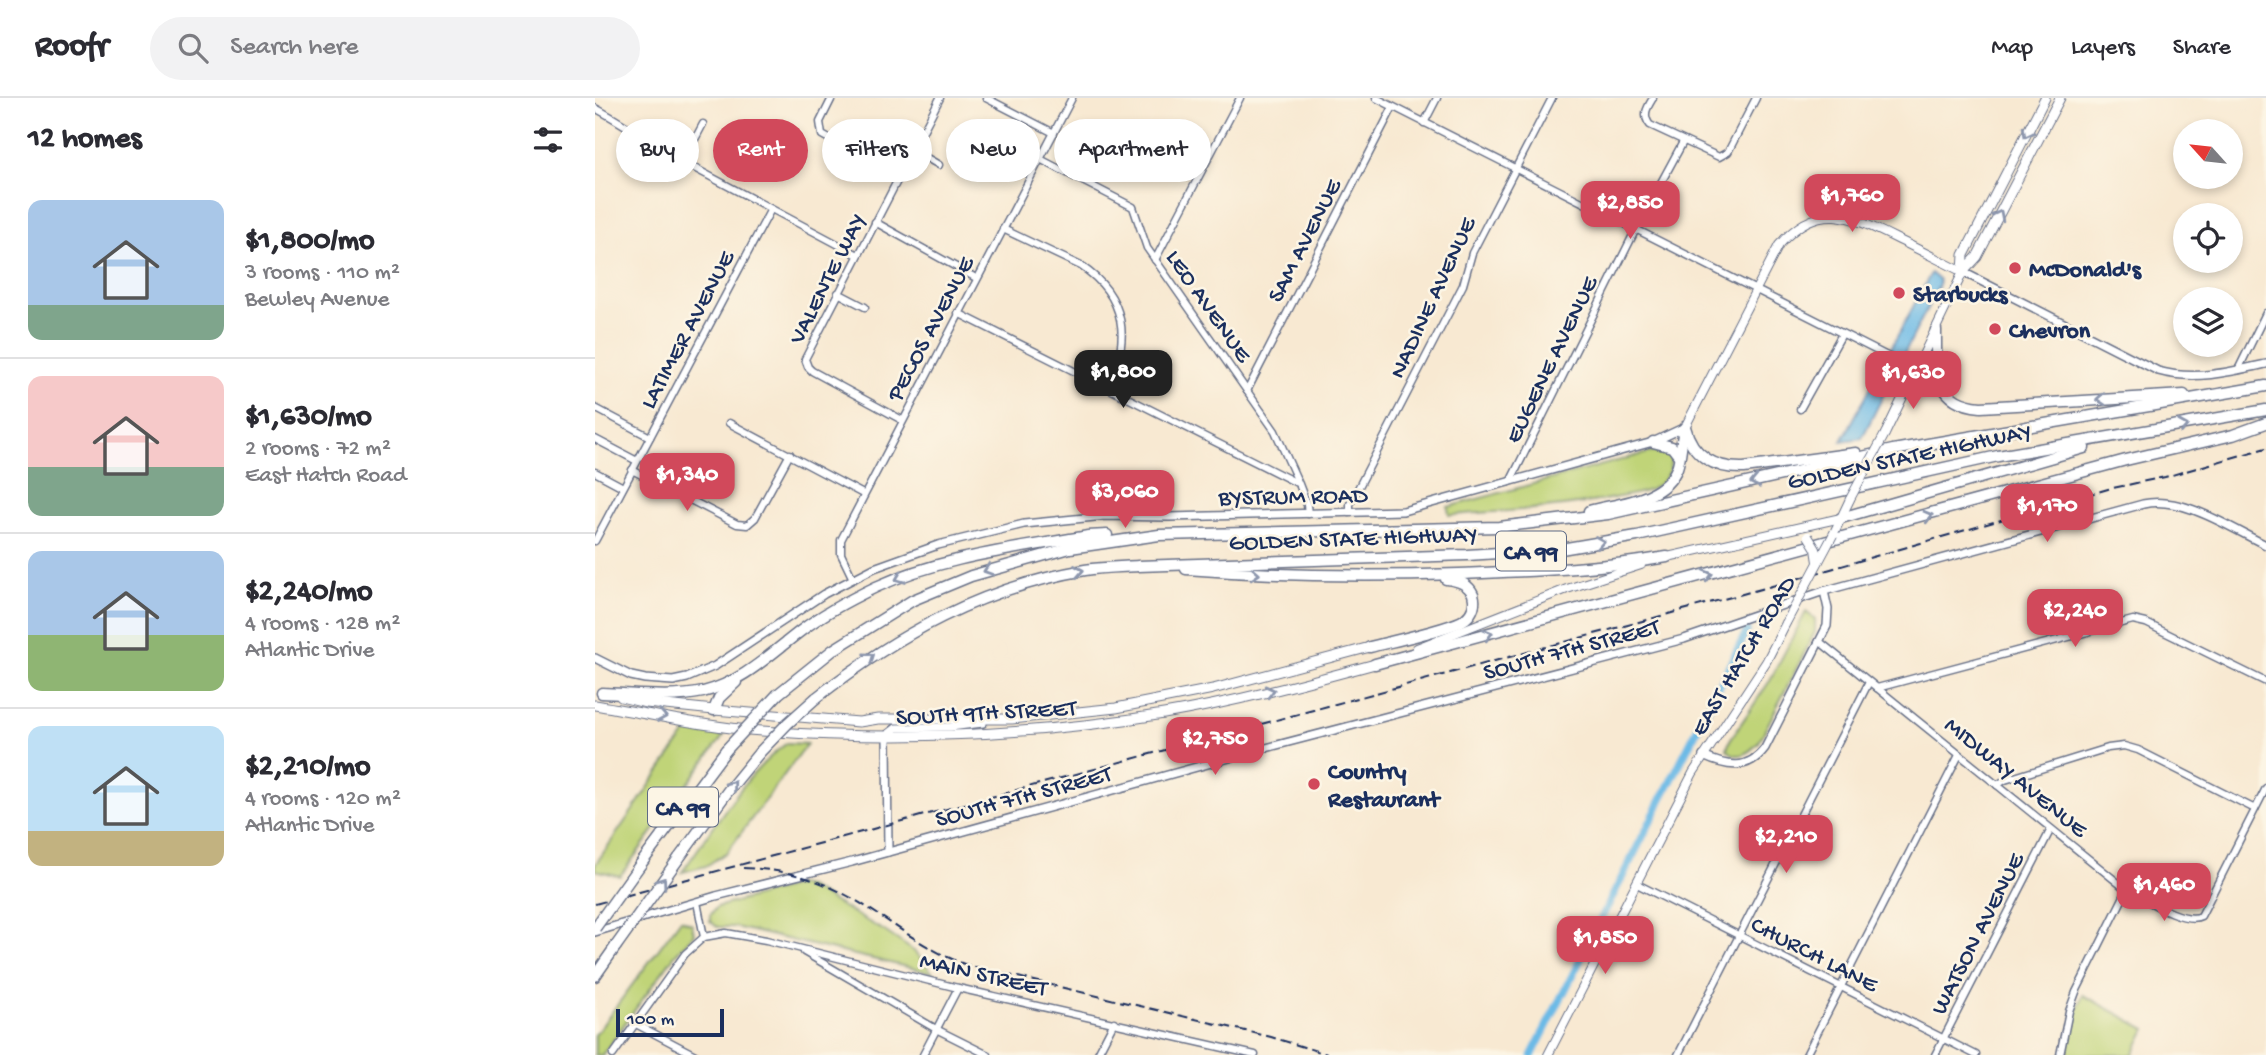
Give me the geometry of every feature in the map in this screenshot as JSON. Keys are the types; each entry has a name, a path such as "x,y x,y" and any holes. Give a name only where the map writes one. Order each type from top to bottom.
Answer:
{"highway":[{"path":"1935,330 1936,370 1939,380 1951,397 1961,404 1971,406 2163,395 2218,395"},
{"name":"GOLDEN STATE HIGHWAY","path":"595,930 726,750 778,694 833,650 877,621 913,600 971,576 1070,548 1159,535 1499,527 1542,523 1652,506 1893,450 2266,386"},
{"name":"GOLDEN STATE HIGHWAY","path":"595,976 728,791 788,723 816,698 881,650 962,607 1019,586 1068,573 1138,566 1467,555 1561,549 1637,536 1998,456 2266,410"},
{"path":"1375,664 1859,535 2126,460 2234,435 2266,423"},
{"path":"1685,427 1688,441 1696,451 1712,463 1727,468 1893,450"},
{"path":"1542,523 1653,494 1672,478 1678,464 1685,427"},
{"path":"1841,517 2150,431"},
{"path":"1654,442 1672,447 1679,456"},
{"path":"714,710 719,698 738,680 802,630 835,608 923,569 973,555 1089,536 1159,535"},
{"path":"1138,566 1294,576 1422,576 1573,570 1667,557"},
{"path":"1370,646 1449,625 1468,617 1474,608 1474,599 1468,586 1451,579 1422,576"},
{"path":"599,692 688,694 703,692 738,680"}],"main road":[{"name":"EAST HATCH ROAD","path":"1963,272 1964,255 2045,98"},
{"name":"EAST HATCH ROAD","path":"1548,1055 1703,757 1766,662 1885,434 1963,272 1977,257 2060,98"},
{"path":"1685,427 1774,254 1790,233 1805,222 1824,216 1845,216 1867,224 1963,272"},
{"path":"1375,664 1567,589 1667,557 1841,517"},
{"path":"1784,530 1797,531 1808,536 1816,549 1818,564"},
{"name":"SOUTH 9TH STREET","path":"599,692 646,703 859,722 878,719 1012,719 1116,708 1213,689 1370,646"},
{"name":"SOUTH 9TH STREET","path":"595,705 722,727 798,733 887,735 1017,731 1117,721 1233,700 1375,664"},
{"path":"1116,708 1117,721"},
{"path":"714,710 722,727"},
{"path":"859,722 873,726 887,735"}],"street":[{"path":"822,134 820,122 832,98"},
{"name":"VALENTE WAY","path":"929,119 940,98"},
{"path":"986,98 1053,133"},
{"name":"PECOS AVENUE","path":"1040,159 1072,98"},
{"path":"1155,260 1240,98"},
{"path":"1376,98 1891,358"},
{"path":"1424,123 1437,98"},
{"name":"NADINE AVENUE","path":"1350,513 1350,504 1463,285 1472,253 1552,98"},
{"path":"1653,98 1646,113 1646,120 1650,125 1713,157 1721,157 1728,152 1756,98"},
{"name":"SAM AVENUE","path":"1247,391 1393,107"},
{"path":"595,108 616,119"},
{"path":"699,132 703,124"},
{"name":"EUGENE AVENUE","path":"1510,482 1636,229 1683,142"},
{"name":"LEO AVENUE","path":"1040,159 1133,207 1147,248 1275,431 1299,484 1308,514"},
{"path":"932,160 939,164"},
{"path":"699,171 858,255"},
{"name":"VALENTE WAY","path":"896,182 807,353 806,363 812,371 902,420"},
{"name":"PECOS AVENUE","path":"853,579 839,547 841,540 1028,182"},
{"name":"LATIMER AVENUE","path":"595,541 771,209"},
{"path":"875,222 976,278"},
{"path":"1003,229 1081,266 1108,290 1118,310 1122,340 1118,365 1107,387"},
{"path":"1963,272 2158,371 2193,376 2266,364"},
{"path":"838,293 865,307"},
{"path":"958,313 1299,484"},
{"path":"2238,370 2266,313"},
{"path":"1800,409 1842,334"},
{"path":"595,408 650,437"},
{"path":"729,423 863,494"},
{"name":"BYSTRUM ROAD","path":"595,659 631,676 645,679 673,681 687,678 715,666 800,609 874,568 927,548 1024,524 1105,516 1169,517 1410,510 1654,442 1685,427"},
{"path":"595,439 637,461"},
{"path":"632,470 737,524 747,525 755,518 790,454"},
{"path":"595,472 623,487"},
{"name":"SOUTH 7TH STREET","path":"595,930 1250,752 1684,639 1824,592 2155,501 2168,501 2188,508 2266,545"},
{"path":"1703,757 1724,765 1738,766 1760,755 1827,626 1824,592"},
{"path":"1877,688 2133,620 2146,623 2266,682"},
{"name":"MIDWAY AVENUE","path":"1819,641 2127,890 2182,917 2193,920 2201,916 2255,809"},
{"path":"1678,1055 1870,682"},
{"path":"888,852 887,735 896,728 950,727 1012,719"},
{"path":"1997,785 2005,780 2108,748 2124,746 2138,750 2255,809 2266,788"},
{"path":"1806,1055 1959,755"},
{"name":"WATSON AVENUE","path":"1935,1055 2051,829"},
{"name":"CHURCH LANE","path":"1637,884 1976,1055"},
{"path":"2060,1055 2076,992 2127,890"},
{"path":"613,1055 685,954 704,937 697,902"},
{"name":"MAIN STREET","path":"704,937 726,933 796,947 958,988 1255,1055"},
{"path":"796,947 936,1029 988,1055"},
{"path":"923,1055 958,988"},
{"path":"1097,1055 1114,1022"},
{"path":"636,1024 695,1055"}],"green space":[{"path":"1662,451 1670,455 1669,469 1659,484 1646,491 1573,505 1449,515 1448,507"},
{"path":"1806,612 1815,619 1815,632 1759,742 1743,754 1731,753 1727,749 1730,740 1769,682"},
{"path":"688,730 724,735 620,876 595,870 595,865"},
{"path":"787,743 807,744 727,852 706,866 682,872 743,786"},
{"path":"799,885 808,887 886,932 915,952 933,973 735,927 717,927 710,921 710,915 717,907"},
{"path":"681,919 692,924 694,934 675,955 602,1055 595,1055 595,1035"},
{"path":"2083,995 2146,1029 2133,1055 2067,1055"}],"water":[{"path":"1931,273 1939,280 1939,285 1903,356 1890,350"},
{"path":"1883,364 1895,372 1862,438 1842,441"}],"waterway":[{"path":"1532,1055 1747,631"}],"railway":[{"path":"595,904 1772,586 2108,489 2165,477 2266,448"},
{"path":"743,868 783,872 822,883 861,904 935,951 967,965 1271,1037 1330,1055"}],"place":[{"name":"McDonald's","path":"2015,268"},
{"name":"Starbucks","path":"1899,293"},
{"name":"Chevron","path":"1995,329"},
{"name":"Country Restaurant","path":"1314,784"}]}
